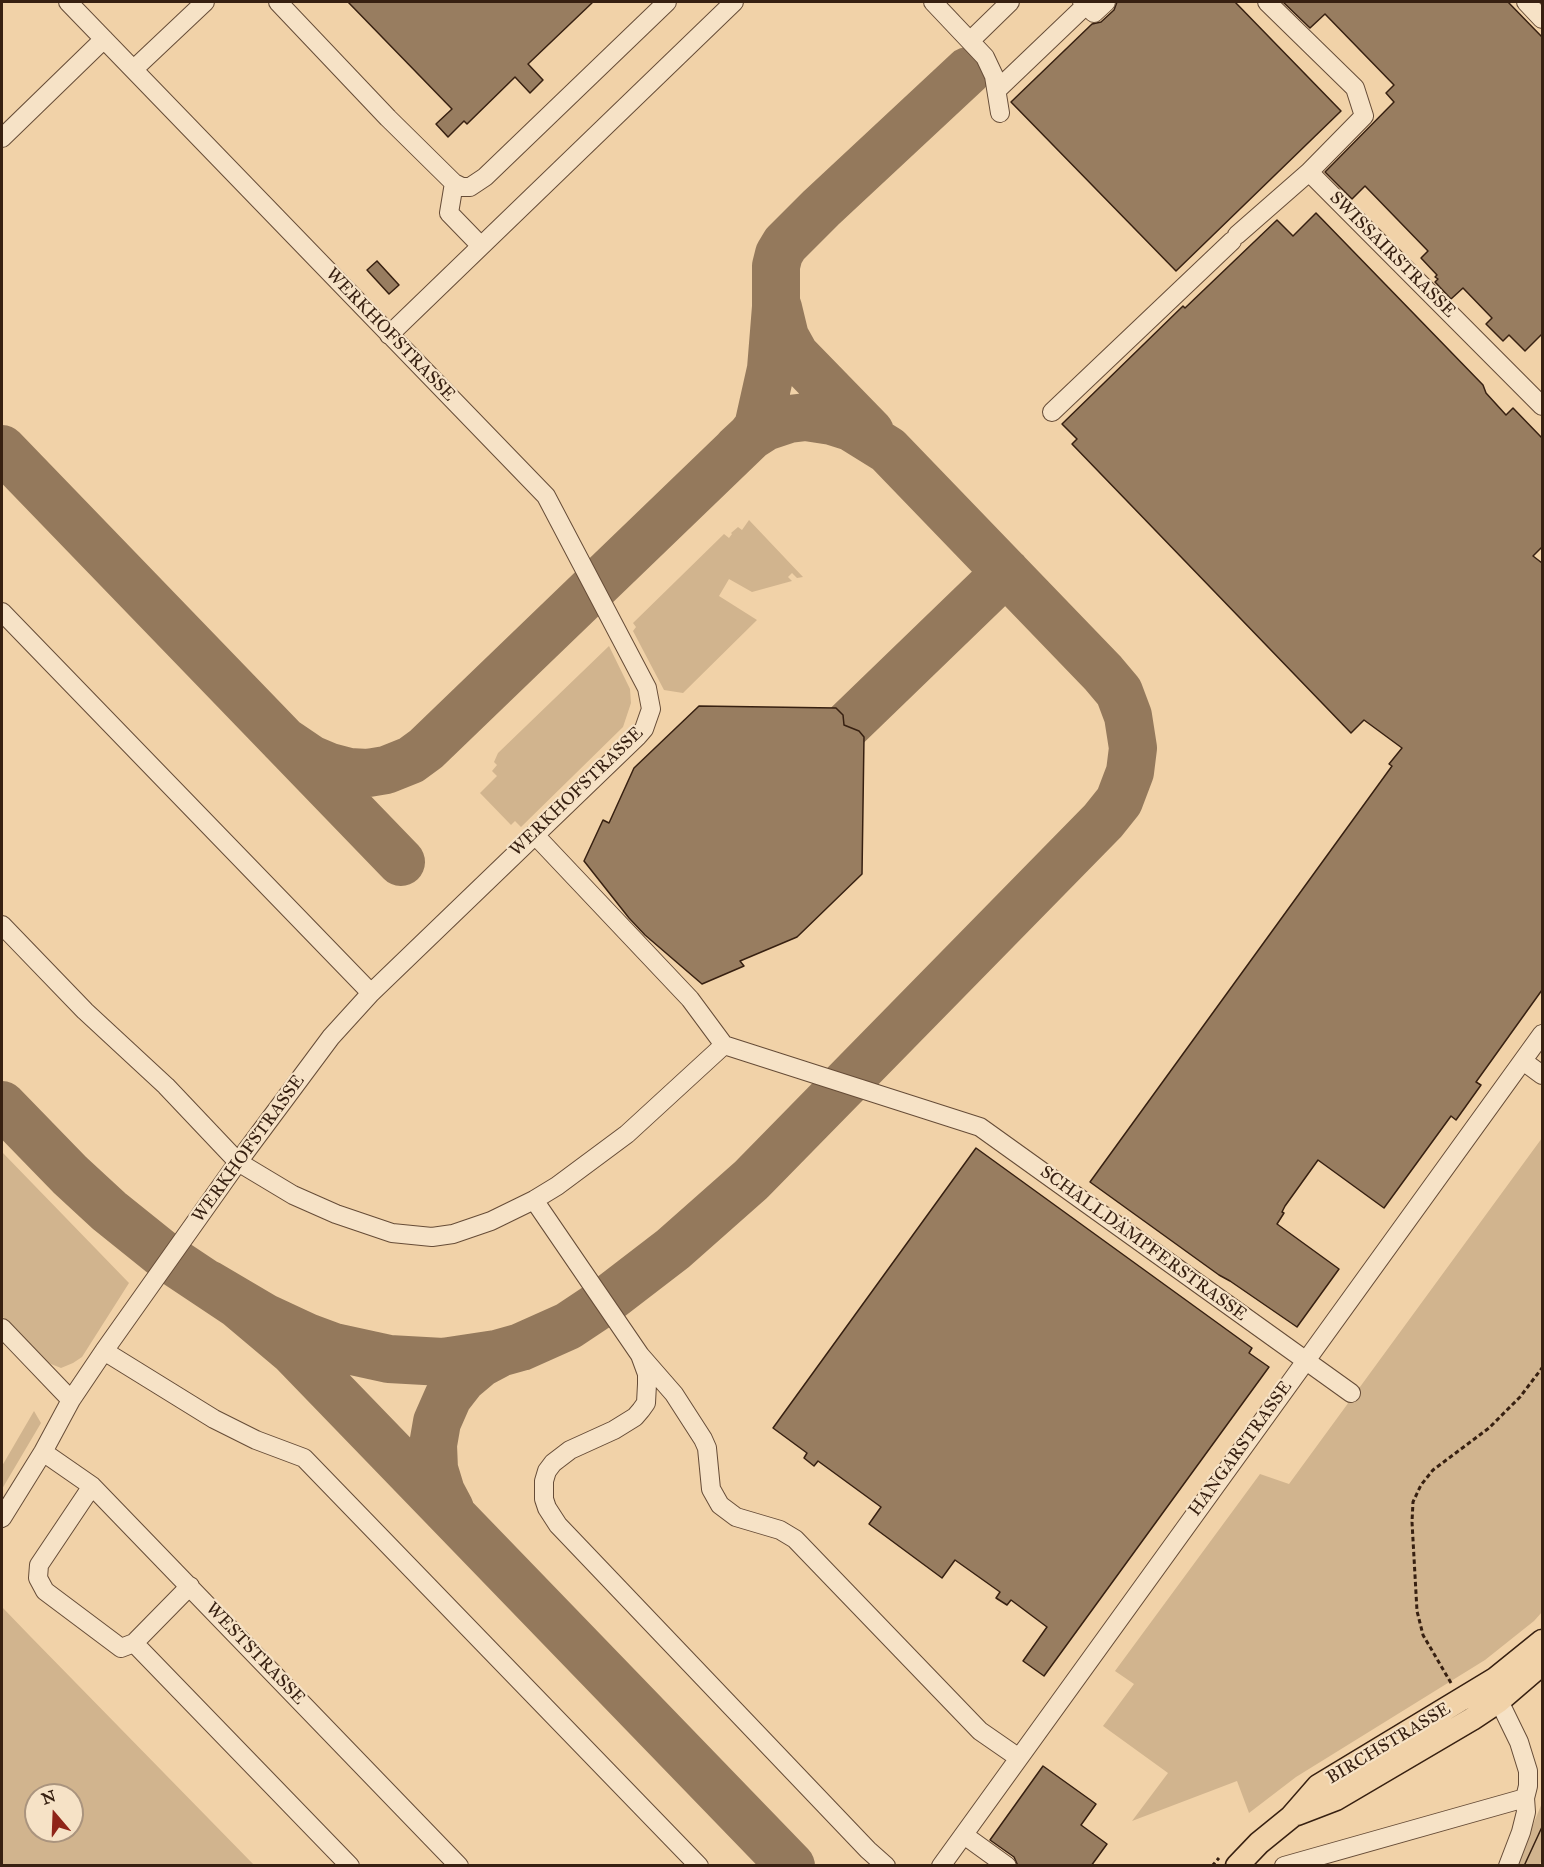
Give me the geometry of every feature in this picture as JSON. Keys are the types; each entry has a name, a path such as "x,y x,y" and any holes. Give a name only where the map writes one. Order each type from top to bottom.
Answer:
{"main road":[{"path":"1497,1690 1542,1641"},
{"path":"1497,1690 1542,1664"},
{"name":"BIRCHSTRASSE","path":"1237,1866 1259,1843 1291,1817 1336,1799 1472,1719 1497,1690"}],"street":[{"name":"WERKHOFSTRASSE","path":"2,1518 43,1452 71,1400 104,1351 238,1161 331,1037 371,993 638,736 651,709 647,688 546,496 68,2"},
{"path":"134,69 205,2"},
{"path":"278,2 375,104 454,183 462,187 470,187 485,177 667,2"},
{"path":"389,335 734,2"},
{"path":"934,2 985,57 991,67 1000,112"},
{"path":"970,41 1010,2"},
{"path":"997,90 1084,3 1094,13 1106,2"},
{"path":"1052,412 1235,238 1309,172 1364,116 1355,88 1267,2"},
{"path":"1526,2 1542,19"},
{"path":"2,138 104,39"},
{"name":"SWISSAIRSTRASSE","path":"1309,172 1542,406"},
{"path":"454,183 449,213 481,246"},
{"path":"2,612 371,993"},
{"path":"2,925 85,1011 166,1086 238,1161 292,1195 336,1214 372,1228 413,1236 432,1237 472,1228 534,1200 627,1134 724,1045 690,999 534,834"},
{"name":"HANGARSTRASSE","path":"941,1866 1542,1034"},
{"name":"SCHALLDÄMPFERSTRASSE","path":"724,1045 980,1127 1351,1393"},
{"path":"1522,1061 1542,1075"},
{"path":"534,1200 640,1355 674,1394 703,1439 707,1448 711,1489 720,1505 736,1517 780,1530 795,1539 980,1731 1019,1758"},
{"path":"2,1328 71,1400"},
{"path":"104,1351 214,1419 256,1440 304,1458 699,1866"},
{"path":"640,1355 647,1374 646,1402 635,1417 615,1430 570,1450 552,1463 544,1481 544,1499 547,1508 558,1525 868,1850 886,1866"},
{"name":"WESTSTRASSE","path":"43,1452 92,1486 190,1586 448,1862"},
{"path":"92,1486 39,1565 38,1578 45,1591 121,1648 134,1643 190,1586"},
{"path":"134,1643 350,1866"},
{"path":"1497,1690 1528,1771 1526,1812 1508,1866"},
{"path":"1284,1866 1525,1798"},
{"path":"964,1834 1007,1866"}],"path":[{"path":"1453,1688 1423,1635 1417,1611 1413,1502 1421,1485 1433,1470 1489,1428 1520,1397 1542,1368"}],"shaded area":[{"path":"749,520 803,577 797,578 792,573 788,577 792,581 752,592 729,579 719,596 757,620 683,693 664,690 633,631 636,627 633,623 724,534 729,538 738,527 742,530"},
{"path":"609,646 630,689 631,703 623,727 521,827 515,821 511,825 480,793 497,776 492,771 497,765 494,762 498,753"},
{"path":"1542,1138 1542,1612 1485,1660 1296,1777 1249,1813 1237,1781 1132,1821 1168,1773 1103,1726 1134,1684 1115,1671 1260,1474 1289,1484"},
{"path":"2,1152 129,1283 82,1357 61,1368 46,1362 2,1316"},
{"path":"34,1411 41,1423 2,1489 2,1466"},
{"path":"2,1607 254,1865 2,1865"},
{"path":"1542,1803 1542,1860 1539,1865 1516,1866"}],"building":[{"path":"348,2 593,2 528,64 543,80 530,93 515,77 467,124 464,121 448,137 436,124 452,109"},
{"path":"1117,2 1235,2 1341,111 1176,271 1011,102 1092,24 1101,22 1114,10"},
{"path":"1283,2 1508,2 1542,37 1542,334 1525,351 1509,335 1503,341 1486,324 1492,318 1463,288 1451,299 1435,282 1438,279 1435,277 1437,275 1421,258 1428,251 1365,186 1352,199 1325,172 1394,102 1386,93 1394,85 1325,14 1310,28"},
{"path":"1316,213 1483,385 1486,393 1506,415 1513,408 1542,438 1542,547 1533,556 1542,563 1542,990 1476,1082 1481,1085 1456,1120 1451,1116 1384,1208 1318,1160 1285,1206 1282,1212 1284,1213 1277,1224 1339,1269 1297,1327 1219,1275 1090,1182 1392,766 1389,764 1402,748 1364,720 1351,733 1072,444 1077,439 1062,424 1183,306 1185,308 1277,220 1293,236"},
{"path":"377,261 399,285 389,294 367,270"},
{"path":"699,706 836,708 843,715 844,725 859,731 864,737 862,874 797,937 740,961 744,966 702,984 645,935 584,861 603,820 609,823 634,768"},
{"path":"976,1148 1252,1348 1249,1353 1269,1367 1044,1676 1023,1661 1047,1627 1011,1600 1007,1605 996,1598 1000,1592 955,1560 942,1578 869,1524 881,1507 818,1461 814,1466 804,1458 807,1453 773,1428"},
{"path":"1043,1766 1096,1804 1081,1825 1107,1844 1091,1866 1018,1866 1014,1857 990,1840"}],"taxiway":[{"path":"283,740 311,759 349,772 368,773 386,770 411,760 426,749 751,436 758,427 771,369 776,307 776,266 779,254 785,244 821,208 968,71"},
{"path":"778,308 785,337 795,355 870,432"},
{"path":"208,1284 264,1317 307,1337 334,1347 389,1359 443,1362 496,1354 521,1347 568,1326 604,1302 673,1249 751,1180 1103,821 1119,801 1130,772 1133,748 1128,716 1119,692 888,450 851,427 806,417 789,419 765,427 737,449"},
{"path":"2,449 401,862"},
{"path":"800,771 1006,572"},
{"path":"2,1105 70,1175 109,1211 165,1256 237,1304 294,1352 791,1866"},
{"path":"450,1509 441,1492 434,1469 433,1445 437,1422 448,1397 462,1379 481,1363 498,1354"}],"tram line":[{"path":"1524,1866 1542,1827"}]}
